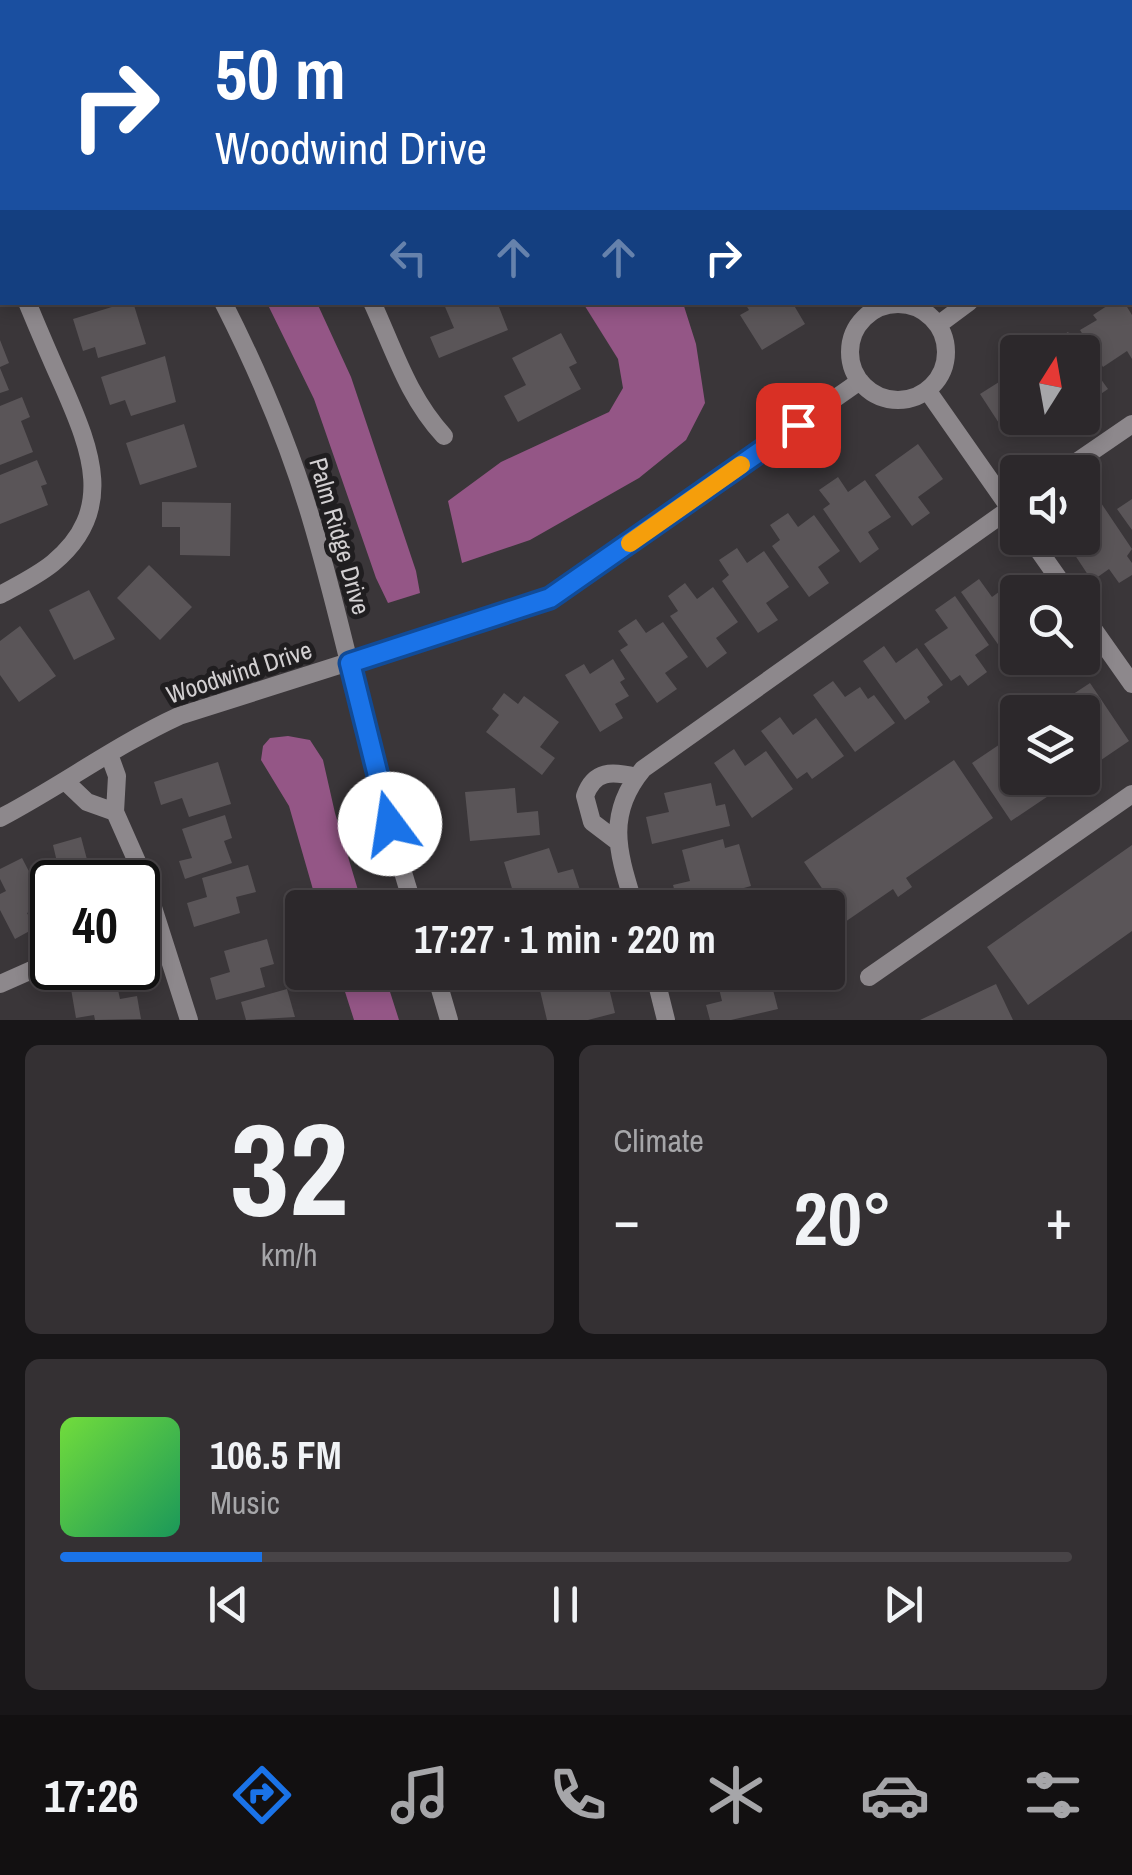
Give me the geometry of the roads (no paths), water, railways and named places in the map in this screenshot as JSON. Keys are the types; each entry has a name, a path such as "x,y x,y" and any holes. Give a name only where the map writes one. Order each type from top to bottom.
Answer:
{"street":[{"path":"0,596 40,572 67,548 85,520 94,488 90,450 27,305"},
{"name":"Palm Ridge Drive","path":"224,305 284,437 312,519 408,890"},
{"path":"373,305 419,406 444,436"},
{"path":"877,305 857,328 851,343 853,369 872,392 895,400 912,398 927,390 942,371 946,353 938,325 926,313 906,305"},
{"path":"938,325 966,305"},
{"name":"Woodwind Drive","path":"0,818 178,716 550,598 860,381"},
{"path":"927,390 1000,490"},
{"path":"1087,455 1132,424"},
{"path":"631,890 617,841 623,802 636,777 672,745 1000,521"},
{"path":"1100,639 1132,684"},
{"path":"109,754 117,776 114,812 136,860"},
{"path":"617,841 592,822 585,796 592,780 601,775 620,773 636,777"},
{"path":"66,782 88,802 114,812"},
{"path":"869,977 1132,794"},
{"path":"160,930 189,1020"},
{"path":"0,984 30,971"},
{"path":"440,990 449,1020"},
{"path":"658,990 666,1020"}]}
